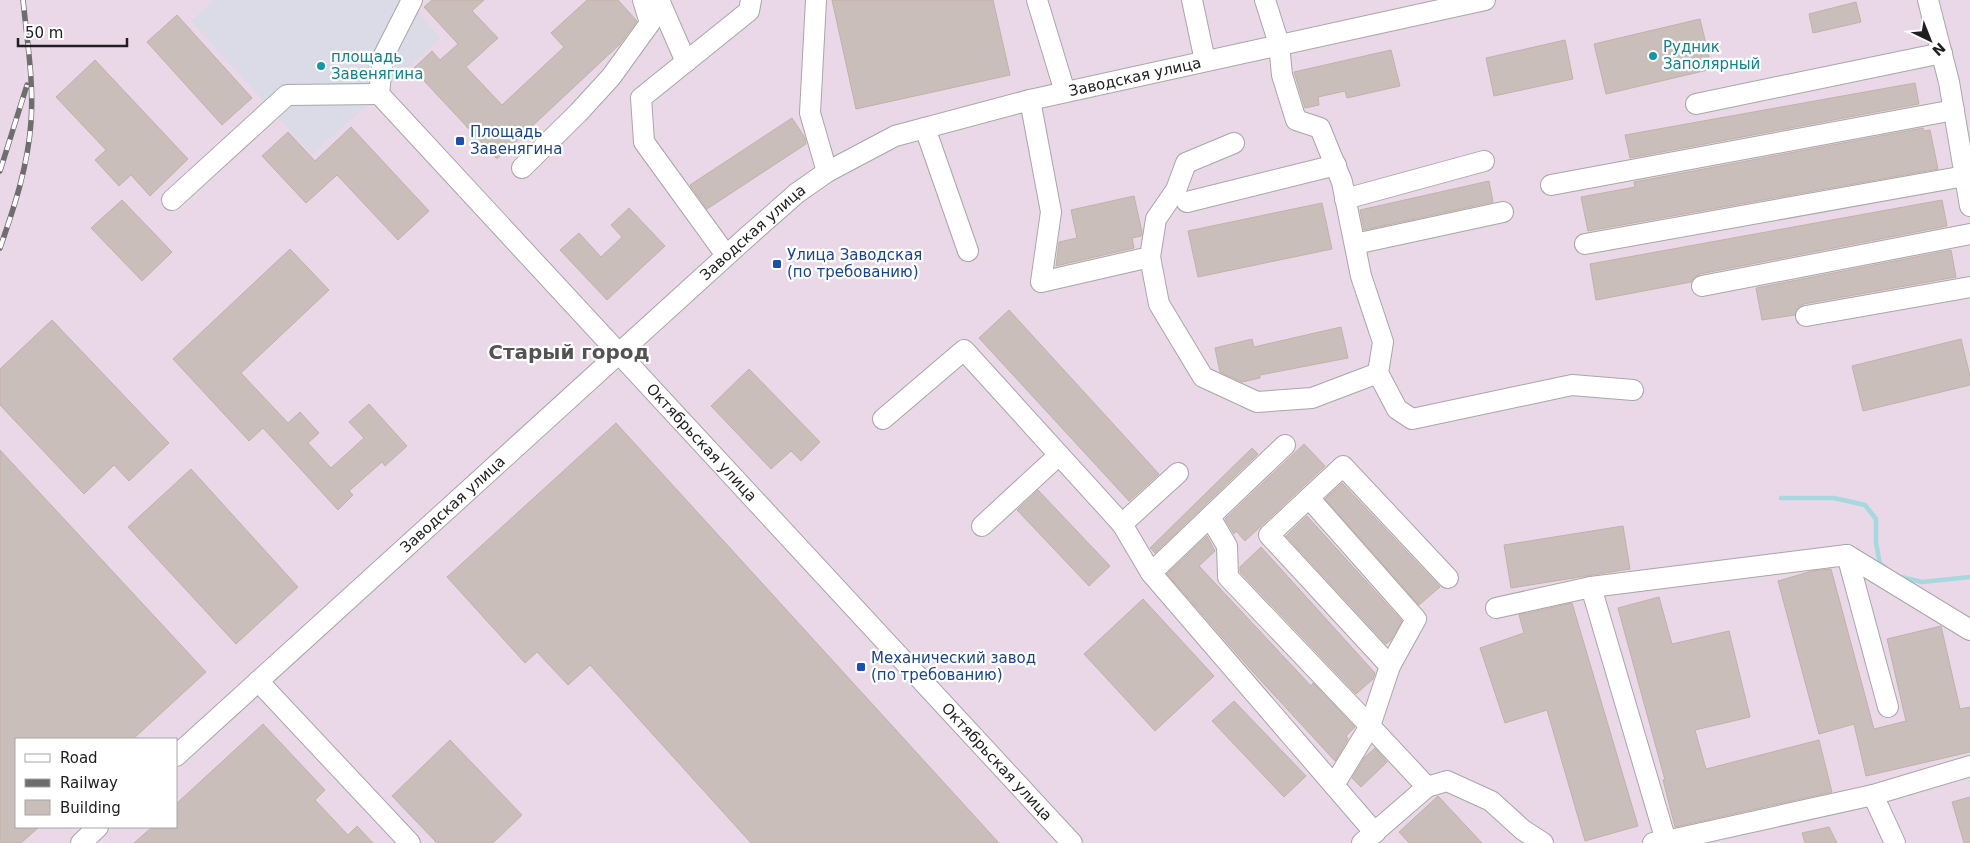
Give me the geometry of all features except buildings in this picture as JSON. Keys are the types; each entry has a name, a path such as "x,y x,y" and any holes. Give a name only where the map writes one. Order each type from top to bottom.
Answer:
{"street":[{"path":"172,200 287,95 379,94 382,56 412,0"},
{"path":"522,168 578,113 611,77 650,23 643,0"},
{"path":"659,0 686,62"},
{"path":"726,256 644,142 641,98 749,11 751,0"},
{"path":"816,0 810,113 827,172"},
{"path":"1037,0 1065,92"},
{"path":"1192,0 1205,61"},
{"path":"1265,0 1279,44 1282,75 1296,120 1320,128 1336,165 1361,276 1383,342 1378,373 1397,409 1412,419 1572,385 1633,390"},
{"name":"Заводская улица","path":"178,754 726,256 797,194 827,172 895,136 1030,100 1485,0"},
{"path":"1928,0 1954,110 1970,206"},
{"path":"1696,104 1942,53"},
{"name":"Октябрьская улица","path":"379,94 1072,843"},
{"path":"1030,100 1050,212 1041,282 1150,257"},
{"path":"1551,184 1954,110"},
{"path":"925,128 968,251"},
{"path":"1234,143 1186,163 1176,190 1156,219 1150,257 1160,304 1203,377 1257,402 1312,398 1378,373"},
{"path":"1345,199 1484,161"},
{"path":"1187,202 1336,165"},
{"path":"1585,244 1967,182"},
{"path":"1355,244 1503,212"},
{"path":"1702,286 1970,234"},
{"path":"1806,316 1970,286"},
{"path":"883,419 964,350 1122,524 1150,573 1334,785 1375,840 1427,786 1447,781 1491,801 1523,830 1543,843"},
{"path":"1150,573 1285,445"},
{"path":"982,526 1059,455"},
{"path":"1390,666 1270,535 1343,466 1448,578"},
{"path":"1122,524 1178,473"},
{"path":"1309,498 1416,619 1390,666 1370,726 1334,785"},
{"path":"1210,517 1227,546 1228,577 1427,786"},
{"path":"1847,555 1888,707"},
{"path":"1496,608 1591,587 1847,555 1970,630"},
{"path":"1591,587 1659,842 1873,795 1970,766"},
{"path":"258,681 410,843"},
{"path":"1873,795 1895,843"},
{"path":"81,843 97,828"}],"shaded area":[{"path":"0,0 1970,0 1970,843 0,843"},
{"name":"площадь Завенягина","path":"214,0 407,0 441,38 312,155 191,21"}],"waterway":[{"path":"1781,498 1834,498 1865,505 1876,519 1876,543 1880,564 1885,567"},
{"path":"1897,576 1922,582 1970,577"}],"railway":[{"path":"0,248 24,171 31,122 31,76 23,0"},
{"path":"0,171 27,85"}],"place":[{"name":"Рудник Заполярный","path":"1653,56"},
{"name":"площадь Завенягина","path":"321,66"},
{"name":"Площадь Завенягина","path":"460,141"},
{"name":"Улица Заводская (по требованию)","path":"777,264"},
{"name":"Механический завод (по требованию)","path":"861,667"}],"district":[{"name":"Старый город","path":"569,352"}]}
